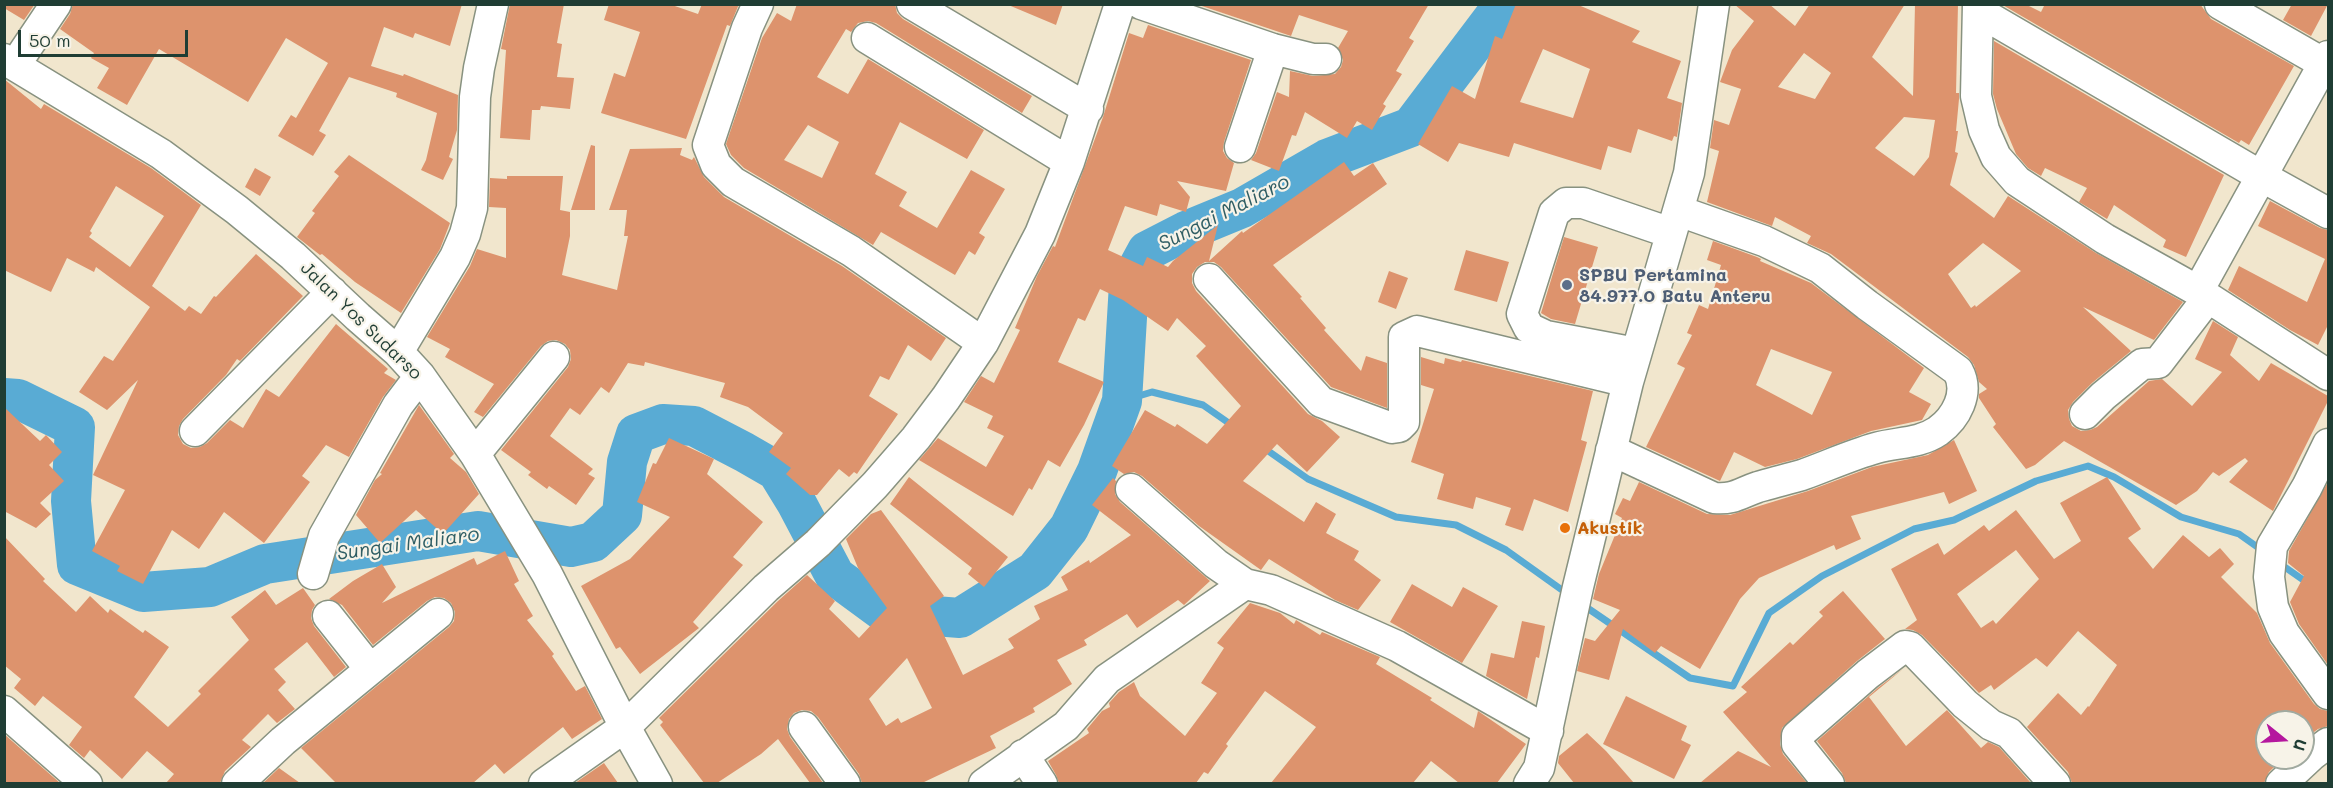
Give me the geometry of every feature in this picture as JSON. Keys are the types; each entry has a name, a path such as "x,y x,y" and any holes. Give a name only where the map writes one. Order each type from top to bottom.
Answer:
{"street":[{"path":"10,62 56,4"},
{"path":"758,4 747,27 708,145 716,165 733,182 851,251 983,344"},
{"path":"912,4 1088,109"},
{"path":"544,783 625,727 766,588 810,549 875,485 916,438 983,344 1040,234 1088,109 1120,4"},
{"path":"1141,4 1273,49 1313,59 1326,59"},
{"path":"1541,778 1548,731 1575,600 1611,450 1636,353 1689,173 1714,4"},
{"path":"2085,414 2142,364 2158,363 2203,295 2261,176 2327,62 2220,4"},
{"path":"398,352 455,257 465,234 472,208 475,97 488,6"},
{"path":"2328,213 2261,176 1978,8 1976,96 1984,130 1996,157 2017,181 2105,239 2203,295 2328,375"},
{"path":"867,38 1069,162"},
{"path":"1240,147 1273,49"},
{"name":"Jalan Yos Sudarso","path":"10,62 162,154 237,210 293,256 398,352 420,376 475,454 547,574 625,727 657,783"},
{"path":"1611,450 1714,498 1735,498 1755,488 1877,448 1910,442 1930,435 1945,424 1959,404 1964,386 1958,371 1820,268 1754,237 1582,203 1566,203 1554,213 1522,314 1529,328 1546,336 1636,353"},
{"path":"1209,279 1321,402 1392,428 1399,427 1404,422 1404,338 1417,331 1628,382"},
{"path":"195,431 332,292"},
{"path":"475,454 554,357"},
{"path":"313,574 324,536 398,405 420,376"},
{"path":"2328,444 2307,488 2272,546 2269,577 2273,607 2284,633 2328,694"},
{"path":"1131,489 1216,564 1245,584 1271,590 1397,646 1548,731"},
{"path":"984,783 1066,726 1107,679 1245,584"},
{"path":"237,783 283,741 438,614"},
{"path":"328,616 369,669"},
{"path":"1829,783 1797,744 1797,736 1868,674 1905,646 1910,647 1965,704 1991,725 2009,733 2055,783"},
{"path":"4,711 85,783"},
{"path":"804,727 845,783"},
{"path":"2281,783 2328,743"},
{"path":"1023,755 1042,783"}],"building":[{"path":"4,4 35,4 24,20 4,8"},
{"path":"73,4 462,4 450,46 415,33 413,38 384,27 371,66 403,76 404,74 458,95 457,130 449,157 453,159 443,180 421,170 426,160 437,113 396,97 397,93 349,77 319,131 326,135 313,156 278,136 291,115 296,118 328,63 286,38 248,102 159,49 127,105 97,88 109,68 91,58 94,53 60,29 70,14"},
{"path":"510,4 564,4 557,43 562,44 557,77 574,78 570,109 541,106 540,110 532,110 530,140 500,138 506,50 501,49"},
{"path":"609,4 669,4 698,14 702,4 739,4 730,26 727,25 686,139 601,113 614,73 625,77 640,32 604,20"},
{"path":"797,4 895,4 897,13 903,19 1032,96 1022,113 876,23 868,21 858,23 851,32 846,29 817,77 848,94 868,59 984,130 967,159 900,122 875,174 907,192 899,206 937,228 971,170 1005,189 979,233 985,237 975,255 969,251 955,275 881,232 873,245 744,168 731,155 726,144 762,38 777,13 791,21","holes":["808,125 839,142 822,178 784,160"]},
{"path":"1006,4 1063,4 1056,25"},
{"path":"1196,4 1429,4 1409,38 1414,41 1396,71 1402,74 1383,104 1386,106 1372,130 1357,121 1347,138 1305,112 1296,136 1292,135 1279,171 1251,160 1256,153 1277,92 1289,97 1290,71 1313,76 1335,74 1343,60 1338,48 1348,31 1299,15 1291,36"},
{"path":"1516,4 1576,4 1640,31 1632,42 1681,61 1667,98 1682,103 1677,137 1674,136 1672,141 1638,129 1631,153 1608,146 1601,170 1514,143 1509,157 1459,143 1448,162 1418,144 1452,86 1475,99 1495,36 1502,39","holes":["1543,49 1590,69 1573,118 1520,102"]},
{"path":"1734,4 1769,4 1795,26 1810,4 1905,4 1872,57 1913,96 1915,4 1958,4 1956,93 1959,93 1959,99 1955,152 1958,153 1950,185 1994,218 2008,196 2096,253 2183,302 2154,340 2083,307 2131,351 2073,402 2068,410 2072,426 2081,431 2097,427 2149,381 2162,379 2192,406 2222,372 2195,359 2213,321 2238,337 2230,355 2259,381 2271,363 2328,396 2328,401 2273,511 2229,482 2248,461 2245,458 2219,476 2213,472 2197,491 2176,505 2064,441 2035,465 2026,469 1993,427 1996,424 1979,398 1979,394 1987,389 1979,382 1974,365 1968,357 1831,254 1807,243 1811,236 1775,217 1772,226 1707,202 1719,151 1710,148 1714,120 1729,125 1741,89 1720,82 1732,50 1754,21","holes":["1804,53 1831,73 1815,99 1778,87","1904,117 1935,120 1929,157 1914,176 1875,148","1983,243 2021,271 1976,307 1975,305 1971,308 1948,274"]},
{"path":"2001,4 2025,4 2041,12 2045,4 2200,4 2211,19 2294,66 2249,145 2241,140 2239,143"},
{"path":"2292,4 2328,4 2311,36 2283,20"},
{"path":"1148,25 1251,60 1224,142 1223,151 1234,163 1226,191 1177,181 1190,197 1186,212 1160,204 1157,216 1125,206 1108,250 1143,266 1147,257 1168,267 1218,225 1209,261 1242,231 1243,233 1344,162 1354,176 1373,163 1387,184 1273,265 1302,297 1300,298 1326,328 1324,330 1361,371 1366,356 1387,363 1387,408 1331,387 1214,262 1205,262 1192,274 1192,283 1196,291 1308,414 1322,421 1340,437 1307,472 1277,444 1243,481 1304,522 1316,502 1336,514 1326,533 1359,551 1354,560 1381,580 1358,610 1335,600 1269,559 1261,570 1199,526 1142,476 1134,472 1124,474 1112,466 1145,410 1175,427 1177,424 1207,444 1241,406 1196,356 1206,346 1177,318 1168,331 1123,300 1100,289 1085,321 1078,318 1058,362 1104,382 1084,425 1060,467 1048,460 1032,490 1029,488 1013,516 919,460 938,438 986,467 1004,436 987,428 993,416 964,402 981,376 994,383 1020,330 1015,328 1037,276 1053,246 1055,247 1103,117 1129,33 1143,38"},
{"path":"1994,41 2224,175 2186,257 2163,247 2166,240 2114,205 2107,219 2079,202 2087,188 2045,168 2041,176 2028,168 2016,154 1997,109 1993,94"},
{"path":"4,79 41,109 44,104 151,168 201,205 152,286 185,311 189,306 201,314 214,296 216,297 256,254 303,296 240,361 237,359 226,375 183,419 178,435 183,444 191,448 200,447 230,420 243,428 266,389 279,397 336,324 388,369 384,373 396,380 383,397 349,457 326,445 302,476 310,482 264,543 224,512 199,549 172,530 143,584 117,571 120,566 92,551 125,490 93,475 138,380 107,410 79,392 104,356 113,361 150,307 96,267 94,272 67,258 51,292 4,270","holes":["116,186 164,216 130,267 89,237 92,233 90,231"]},
{"path":"591,145 595,146 595,210 571,210"},
{"path":"682,148 680,155 692,160 694,157 704,177 724,197 842,266 946,338 931,361 908,345 889,380 880,376 869,396 898,414 857,474 854,472 849,477 839,469 817,495 810,495 786,474 791,468 769,452 783,433 748,407 720,397 725,383 645,362 644,366 628,363 609,393 601,387 580,415 570,408 550,436 593,469 588,474 595,478 576,505 549,486 547,489 528,475 531,472 501,450 568,367 571,359 570,350 565,344 556,340 548,341 541,346 483,417 474,412 494,384 445,357 450,349 427,337 470,266 477,249 506,258 506,208 489,207 490,178 563,176 560,210 570,212 570,236 562,275 617,290 628,236 624,236 627,210 609,210 630,149"},
{"path":"349,155 450,223 440,249 401,313 355,282 322,254 320,255 297,237 315,213 312,211 339,176 334,172"},
{"path":"255,168 271,177 260,196 245,187"},
{"path":"2270,201 2328,230 2328,325 2318,345 2290,330 2228,290 2239,266 2307,302 2325,259 2258,226"},
{"name":"SPBU Pertamina 84.977.0 Batu Anteru","path":"1564,237 1598,247 1575,324 1551,319 1541,313"},
{"path":"1713,241 1757,257 1761,259 1760,261 1811,283 1924,368 1909,392 1931,404 1922,420 1871,431 1797,459 1765,467 1734,452 1720,481 1646,447 1685,368 1677,364 1692,335 1687,333 1699,305 1708,309 1721,265 1707,260","holes":["1771,349 1832,372 1812,415 1756,385"]},
{"path":"1466,250 1509,262 1497,302 1454,290"},
{"path":"1389,271 1408,278 1396,309 1378,302"},
{"path":"1421,357 1444,364 1445,358 1461,362 1462,360 1593,391 1581,440 1587,442 1568,512 1534,499 1523,531 1505,525 1511,508 1476,497 1473,509 1437,499 1444,474 1411,462 1434,389 1421,385"},
{"path":"419,405 454,454 450,458 466,472 479,494 443,534 416,510 380,543 356,515 375,480 382,474 380,473"},
{"path":"4,407 40,441 46,435 62,452 49,465 64,481 40,503 51,514 36,528 4,511"},
{"path":"669,438 714,459 707,474 763,522 733,557 743,565 693,622 699,628 640,674 620,647 616,649 581,586 630,559 670,517 637,502 653,463 656,464"},
{"path":"1954,440 1977,491 1949,504 1944,492 1851,516 1861,539 1836,550 1834,545 1759,578 1740,599 1700,669 1661,646 1655,653 1623,629 1609,680 1577,671 1585,638 1595,641 1620,610 1593,599 1599,574 1622,518 1615,514 1623,498 1630,501 1639,482 1707,514 1730,515 1808,491 1872,467 1928,455"},
{"path":"909,477 1008,557 984,587 968,574 972,568 890,504"},
{"path":"2107,477 2141,529 2128,538 2153,569 2183,535 2209,557 2220,548 2234,564 2221,577 2257,613 2270,643 2314,704 2328,711 2328,726 2315,731 2315,710 2255,710 2255,770 2271,770 2264,783 2072,783 2068,772 2027,727 2058,693 2081,715 2089,707 2117,665 2078,631 2047,667 2036,658 1994,690 1991,685 1979,693 1922,635 1905,629 1917,620 1891,569 1938,543 1944,555 1984,525 1989,531 2016,510 2054,559 2081,541 2060,503","holes":["2016,550 2039,579 1996,624 1993,620 1981,628 1957,594"]},
{"path":"1113,478 1116,481 1115,494 1120,502 1210,581 1184,605 1178,600 1137,628 1127,614 1084,640 1087,645 1057,660 1072,684 1033,708 1035,712 990,736 996,748 922,783 862,783 859,774 818,717 811,711 802,710 794,713 789,719 787,729 790,737 823,783 810,783 778,739 761,754 717,783 704,783 660,725 663,722 659,718 807,575 835,601 829,609 859,638 887,608 858,568 846,539 871,514 881,510 944,596 930,606 963,675 1014,648 1008,639 1040,619 1034,606 1068,590 1061,577 1089,560 1090,563 1131,535 1092,505","holes":["907,658 932,708 901,723 898,718 886,726 869,699"]},
{"path":"2328,482 2328,665 2299,624 2290,602 2304,576 2288,563 2289,551"},
{"path":"4,536 45,579 43,581 76,612 90,596 108,613 110,609 143,633 145,630 169,647 134,697 168,727 201,694 198,691 249,640 231,617 265,590 276,605 303,588 315,605 311,618 314,626 346,667 334,677 307,642 274,669 286,682 278,690 295,709 277,723 268,714 242,740 251,747 225,771 220,783 166,783 174,774 147,751 122,779 90,750 84,758 69,745 82,727 43,696 35,706 14,688 21,679 4,665"},
{"path":"505,551 519,581 514,584 533,616 527,620 554,654 552,656 576,691 585,686 602,719 572,739 563,727 504,774 495,764 473,783 336,783 301,748 449,627 454,621 455,612 451,603 444,598 435,597 373,645 342,605 329,599 382,564 396,587 382,603 474,558 477,565"},
{"path":"1412,584 1452,607 1463,587 1498,606 1462,663 1390,622"},
{"path":"1843,591 1885,639 1782,728 1780,744 1783,754 1807,783 1700,783 1738,751 1771,767 1723,712 1747,692 1741,687 1790,642 1793,645 1823,616 1819,612"},
{"path":"1250,603 1280,613 1294,624 1296,620 1320,635 1322,632 1380,657 1376,664 1432,698 1430,700 1474,728 1478,711 1526,744 1497,783 1459,783 1431,761 1413,783 1271,783 1316,727 1265,691 1226,744 1228,746 1208,774 1204,772 1196,783 1059,783 1048,761 1089,733 1087,729 1102,711 1110,707 1109,703 1119,692 1134,682 1140,696 1185,736 1217,693 1201,683 1224,648 1217,643"},
{"path":"1522,621 1545,626 1539,658 1536,657 1527,699 1486,676 1491,653 1514,658"},
{"path":"1903,669 1869,697 1906,746 1947,710 1981,748 1988,742 1999,747 2031,783 1846,783 1842,773 1817,741 1879,687"},
{"path":"1626,696 1687,726 1681,740 1691,745 1674,779 1603,744"},
{"path":"1587,733 1634,783 1574,783 1558,763 1559,756"},
{"path":"4,734 60,783 4,783"},
{"path":"604,763 618,783 575,783"},
{"path":"279,768 300,783 263,783"}],"waterway":[{"name":"Sungai Maliaro","path":"4,398 18,399 75,427 71,501 77,565 143,592 210,587 265,564 478,531 571,547 593,542 622,515 627,462 636,434 663,424 694,426 777,471 835,576 884,612 960,618 1035,571 1069,528 1097,471 1122,401 1129,284 1147,251 1186,231 1242,208 1327,159 1411,127 1504,4"},
{"path":"1122,401 1152,392 1203,405 1233,426"},
{"path":"1264,448 1308,479 1396,517 1456,525 1506,550 1569,595"},
{"path":"1583,605 1690,678 1733,686 1769,613 1822,576 1914,529 1954,520 2036,481 2088,466 2114,477 2181,517 2239,534 2263,551"},
{"path":"2279,563 2309,584"}],"place":[{"name":"SPBU Pertamina 84.977.0 Batu Anteru","path":"1567,285"},
{"name":"Akustik","path":"1565,528"}]}
